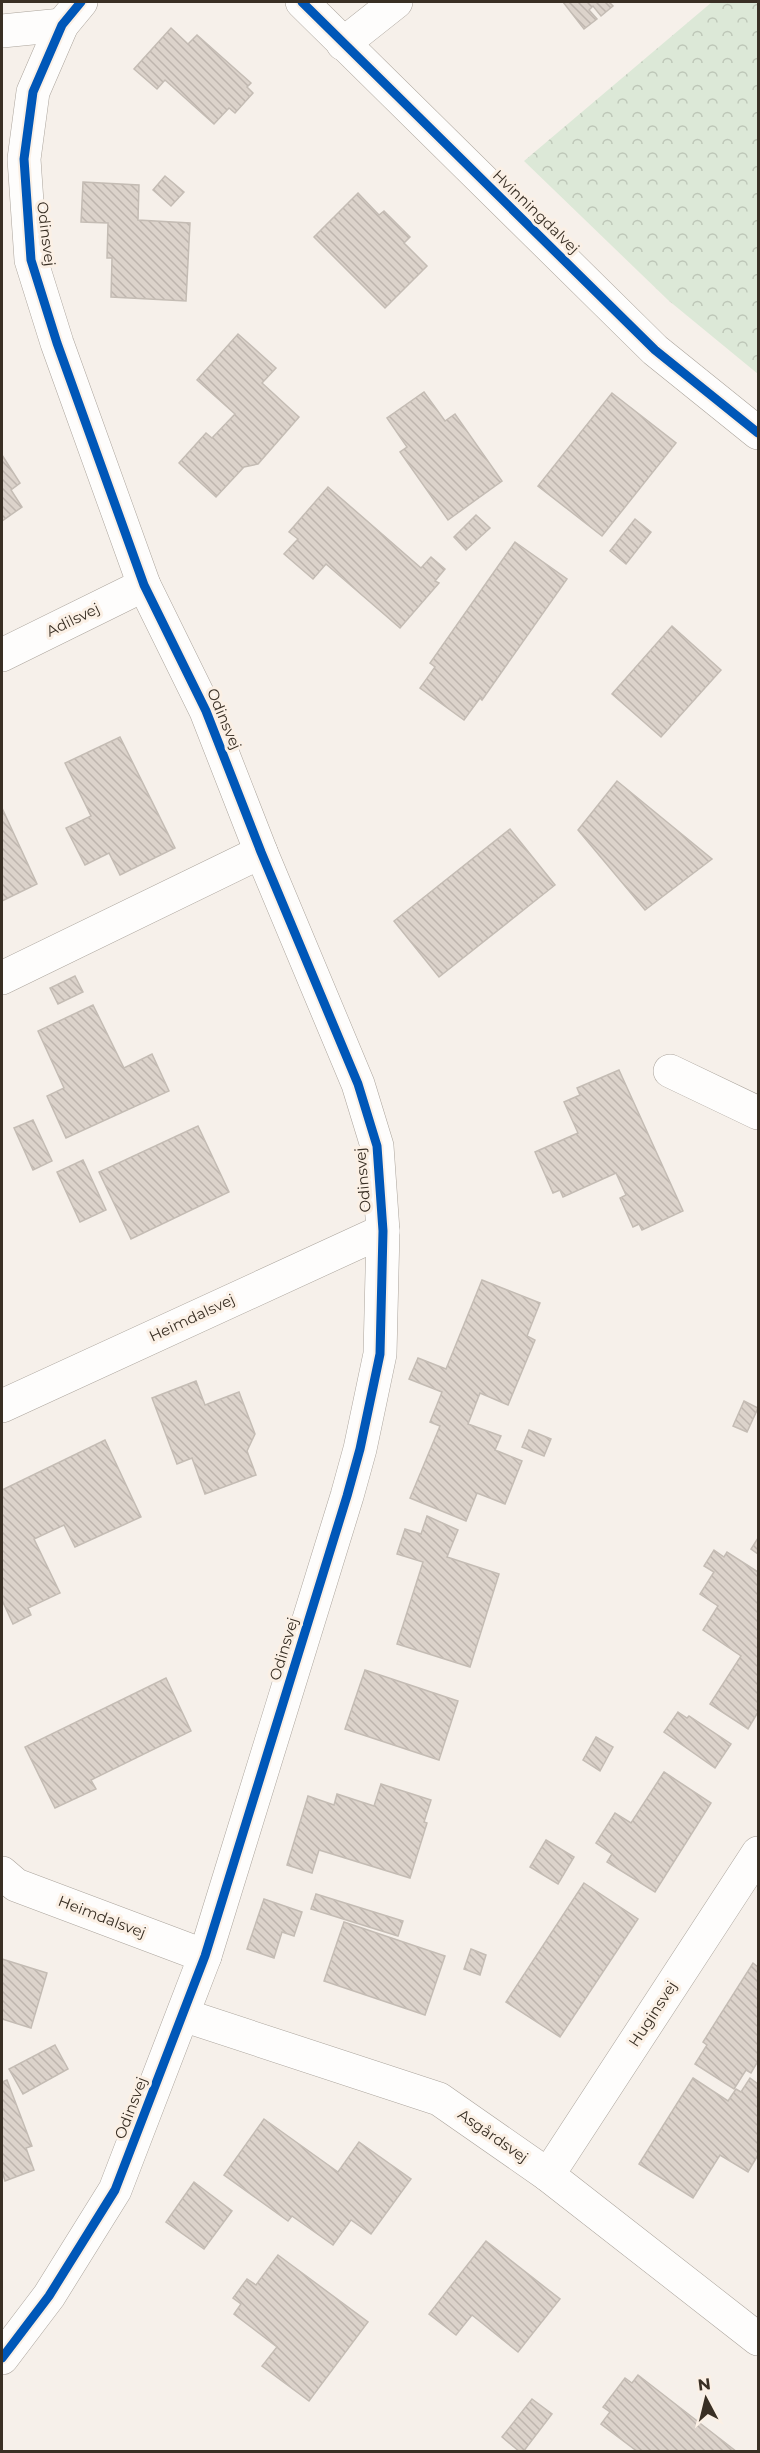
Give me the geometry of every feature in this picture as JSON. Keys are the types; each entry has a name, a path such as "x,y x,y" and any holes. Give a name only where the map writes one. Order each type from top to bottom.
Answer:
{"street":[{"name":"Hvinningdalvej","path":"302,2 655,350 759,433"},
{"path":"343,44 396,2"},
{"path":"2,31 71,14"},
{"name":"Odinsvej","path":"2,2358 49,2296 115,2190 183,2015 205,1956 360,1449 380,1354 383,1232 377,1146 358,1084 261,852 206,711 144,585 57,343 32,260 24,159 33,92 71,14"},
{"name":"Adilsvej","path":"2,655 144,585"},
{"path":"2,978 261,852"},
{"path":"670,1071 759,1113"},
{"name":"Heimdalsvej","path":"2,1406 383,1232"},
{"name":"Huginsvej","path":"548,2175 759,1853"},
{"name":"Heimdalsvej","path":"2,1873 16,1885 205,1956"},
{"name":"Asgårdsvej","path":"183,2015 439,2099 548,2175 759,2339"}],"green space":[{"path":"712,2 758,2 758,374 668,300 524,161"}],"building":[{"path":"563,2 609,2 613,6 601,16 593,6 589,10 597,19 584,29"},
{"path":"171,28 188,44 197,35 251,83 247,87 253,93 235,113 229,108 214,124 165,80 157,89 134,69"},
{"path":"165,176 184,192 171,206 153,190"},
{"path":"83,182 139,185 138,220 190,223 186,301 111,297 112,258 107,258 108,223 81,222"},
{"path":"358,193 379,215 384,211 410,237 404,243 427,266 385,308 314,237"},
{"path":"238,334 276,368 262,383 299,417 258,464 244,467 216,497 179,463 206,433 212,438 235,414 197,380"},
{"path":"424,392 445,421 455,414 502,481 448,520 400,452 407,447 387,418"},
{"path":"612,393 676,443 602,536 538,486"},
{"path":"2,455 20,483 11,490 22,507 2,521"},
{"path":"328,487 421,568 431,557 445,569 435,581 439,583 400,628 326,564 313,579 284,554 298,539 289,532"},
{"path":"476,515 490,528 466,550 454,537"},
{"path":"635,519 651,532 626,564 610,551"},
{"path":"515,542 567,579 482,700 480,698 464,720 420,688 435,667 430,663"},
{"path":"672,626 721,670 661,737 612,694"},
{"path":"120,737 175,848 120,875 109,853 85,865 66,828 91,816 65,763"},
{"path":"617,781 712,859 645,910 578,830"},
{"path":"2,808 37,884 2,901"},
{"path":"510,829 555,885 439,977 394,921"},
{"path":"75,976 83,992 58,1004 50,988"},
{"path":"93,1005 124,1068 152,1054 169,1091 66,1138 47,1096 64,1088 38,1031"},
{"path":"619,1070 683,1211 642,1230 639,1224 633,1227 620,1198 626,1195 616,1173 563,1197 560,1190 553,1193 535,1152 578,1133 564,1102 580,1095 577,1088"},
{"path":"33,1120 52,1161 33,1170 14,1128"},
{"path":"198,1126 229,1192 131,1239 99,1172"},
{"path":"83,1160 106,1210 80,1222 57,1172"},
{"path":"482,1280 540,1303 527,1336 535,1340 508,1405 480,1393 468,1424 501,1436 495,1450 522,1461 505,1504 477,1493 466,1521 410,1498 440,1426 430,1422 442,1392 409,1379 418,1358 446,1369"},
{"path":"196,1381 205,1405 239,1392 255,1434 247,1451 256,1475 205,1494 192,1458 177,1464 152,1398"},
{"path":"744,1401 758,1408 747,1432 733,1426"},
{"path":"529,1430 551,1439 544,1456 522,1447"},
{"path":"105,1440 141,1517 75,1547 64,1525 34,1539 60,1593 28,1608 31,1615 13,1624 2,1600 2,1490"},
{"path":"427,1516 458,1530 447,1557 499,1574 470,1667 397,1644 423,1562 397,1554 405,1529 421,1534"},
{"path":"758,1538 758,1554 751,1549"},
{"path":"714,1550 724,1557 727,1552 758,1572 758,1712 748,1729 710,1704 741,1656 703,1630 718,1606 700,1594 714,1572 704,1566"},
{"path":"365,1670 458,1701 439,1760 345,1729"},
{"path":"166,1678 191,1731 91,1780 96,1789 55,1808 25,1747"},
{"path":"678,1712 687,1718 689,1716 731,1744 715,1768 664,1732"},
{"path":"596,1737 613,1747 600,1771 583,1760"},
{"path":"664,1772 711,1803 655,1892 607,1862 612,1854 596,1843 615,1813 631,1823"},
{"path":"381,1784 431,1800 424,1822 427,1823 410,1878 319,1850 312,1873 287,1865 308,1796 334,1805 337,1794 374,1806"},
{"path":"546,1840 574,1857 558,1884 530,1867"},
{"path":"584,1883 638,1919 560,2037 506,2002"},
{"path":"316,1894 403,1921 398,1936 311,1909"},
{"path":"264,1899 302,1912 294,1936 282,1932 274,1958 247,1949"},
{"path":"344,1922 445,1956 425,2015 324,1981"},
{"path":"471,1949 486,1955 480,1975 464,1969"},
{"path":"2,1959 47,1973 31,2028 2,2019"},
{"path":"753,1963 758,1967 758,2061 751,2073 746,2070 734,2089 695,2064 707,2045 703,2042"},
{"path":"55,2045 68,2069 23,2094 9,2069"},
{"path":"693,2078 728,2101 736,2089 741,2092 750,2078 758,2084 758,2155 748,2172 720,2155 693,2198 639,2164"},
{"path":"7,2080 32,2146 26,2148 34,2170 5,2181 2,2171 2,2082"},
{"path":"264,2119 338,2172 359,2142 411,2179 371,2234 351,2220 333,2245 292,2216 288,2221 224,2175"},
{"path":"194,2182 232,2211 204,2249 166,2222"},
{"path":"486,2241 560,2299 518,2352 472,2315 456,2335 429,2314"},
{"path":"278,2255 368,2322 309,2401 262,2366 277,2347 234,2314 241,2304 233,2298 247,2279 256,2285"},
{"path":"638,2375 737,2452 638,2452 601,2424 610,2412 603,2407 625,2378 632,2383"},
{"path":"532,2399 552,2414 523,2452 520,2452 502,2437"}],"cycle path":[{"path":"2,2358 49,2296 115,2190 205,1956 347,1496 360,1449 380,1354 383,1231 377,1146 358,1084 261,852 206,711 144,585 57,343 31,260 24,159 33,92 62,25 81,2"},
{"path":"302,2 655,350 758,433"}]}
